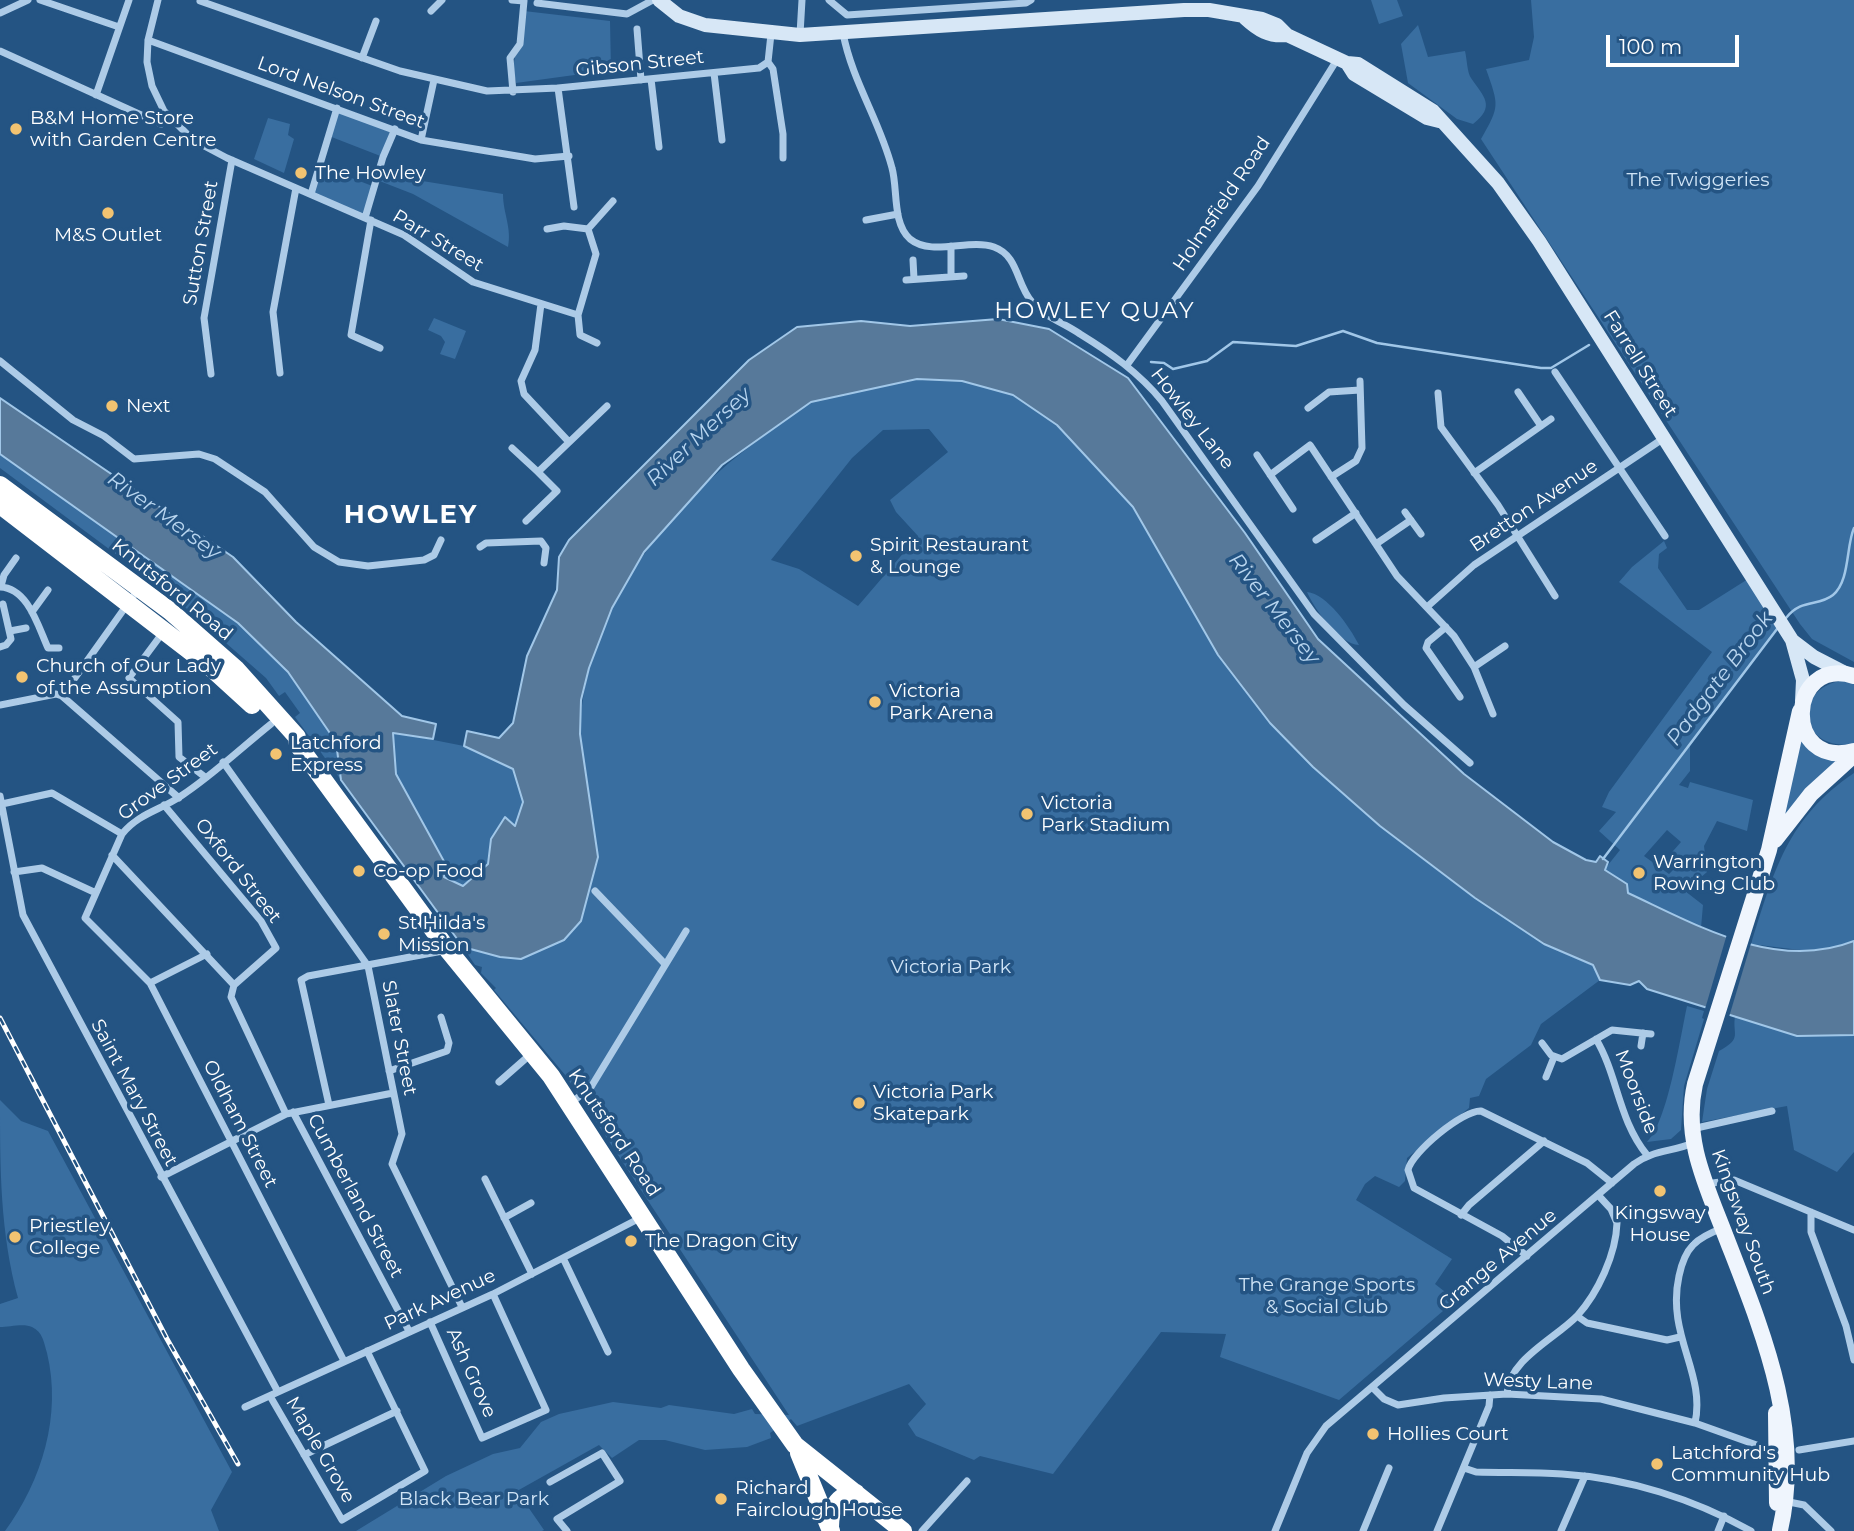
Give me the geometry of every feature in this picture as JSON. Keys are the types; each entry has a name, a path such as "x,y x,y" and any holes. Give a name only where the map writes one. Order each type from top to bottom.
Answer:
{"highway":[{"name":"Knutsford Road","path":"0,485 140,588 236,669 297,737 298,746 448,950 571,1104 782,1429 795,1445 903,1531"},
{"name":"Knutsford Road","path":"3,509 238,690 290,744 298,746"},
{"path":"795,1445 808,1469 830,1529"},
{"path":"830,1529 835,1504 849,1493 856,1493"}],"main road":[{"path":"1769,850 1801,706 1807,691 1825,676 1851,675"},
{"path":"1801,706 1807,735 1815,745 1839,754 1854,753"},
{"path":"1769,850 1792,814 1854,753"},
{"name":"Kingsway South","path":"1769,850 1746,917 1693,1095 1692,1136 1706,1185 1766,1344 1787,1449 1780,1530"}],"street":[{"path":"0,13 28,0"},
{"path":"40,0 119,27"},
{"path":"96,95 128,0"},
{"name":"Parr Street","path":"158,0 148,40 149,74 164,111 182,132 232,160 404,235 472,282 578,315"},
{"path":"430,11 442,0"},
{"path":"512,0 524,1 520,44 510,58 513,92"},
{"path":"537,3 562,3 627,14 653,0"},
{"name":"Farrell Street","path":"659,0 673,13 695,22 771,34 800,35 1184,5 1262,19 1277,25 1287,35 1343,60 1354,74 1427,118 1438,121 1482,163 1519,212 1791,637 1814,657 1851,675"},
{"path":"800,35 802,0"},
{"path":"829,0 847,15 1026,3 1031,0"},
{"name":"Gibson Street","path":"200,1 362,58 434,80 513,92 759,68 768,62"},
{"path":"362,58 376,21"},
{"path":"637,29 641,80"},
{"name":"Howley Lane","path":"842,33 851,67 892,169 898,214 906,235 912,241 951,246 982,244 1005,252 1018,271 1024,291 1042,312 1127,365 1162,401 1314,614 1404,705 1470,763"},
{"path":"771,34 768,62 773,69 783,158"},
{"name":"Lord Nelson Street","path":"148,40 421,140 535,159 569,156"},
{"path":"0,51 161,124"},
{"name":"Holmsfield Road","path":"1127,365 1258,186 1343,60"},
{"path":"714,73 722,140"},
{"path":"651,79 659,147"},
{"path":"421,140 434,80"},
{"path":"558,88 574,207"},
{"path":"311,194 337,108"},
{"path":"380,348 351,335 368,219 383,157 395,130"},
{"name":"Sutton Street","path":"211,374 204,318 232,160"},
{"path":"280,373 273,312 296,188"},
{"path":"587,229 613,201"},
{"path":"866,220 898,214"},
{"path":"547,229 564,226 587,229"},
{"path":"587,229 596,254 578,315 580,335 597,343"},
{"path":"951,246 951,277"},
{"path":"913,260 910,280 964,276"},
{"path":"541,303 536,350 521,381 523,394 569,442"},
{"path":"0,361 73,420 104,436 134,459 203,454 235,469 265,492 314,547 339,562 368,566 424,559 434,555 441,540"},
{"path":"1555,372 1665,536"},
{"path":"1331,477 1356,461 1362,448 1360,381"},
{"path":"1308,408 1329,393 1360,390"},
{"path":"1518,392 1541,426"},
{"path":"1438,393 1441,427 1555,596"},
{"path":"538,472 607,407"},
{"path":"1474,473 1551,419"},
{"name":"Bretton Avenue","path":"1427,607 1474,565 1664,438"},
{"path":"1270,475 1310,445 1397,576 1446,626 1474,667 1493,714"},
{"path":"512,448 557,491 526,521"},
{"path":"1257,455 1293,509"},
{"path":"1405,512 1421,534"},
{"path":"1316,540 1356,513"},
{"path":"1376,544 1411,520"},
{"path":"480,547 486,542 541,541 546,548 544,563"},
{"path":"16,558 4,575 1,586 16,591 32,612 48,648 59,649"},
{"path":"62,696 140,588"},
{"path":"32,612 48,590"},
{"path":"0,646 6,645 11,639 4,604"},
{"path":"1446,626 1428,642 1426,648 1460,697"},
{"path":"10,631 26,628"},
{"path":"164,631 130,678 178,722 179,757 205,777"},
{"name":"Farrell Street","path":"1791,637 1803,680 1801,706"},
{"path":"1474,667 1505,646"},
{"path":"0,705 56,694 62,696 179,798"},
{"name":"Grove Street","path":"85,918 122,834 148,811 179,798 271,724"},
{"name":"Slater Street","path":"223,762 368,966 402,1134 392,1164 462,1307"},
{"path":"1,800 52,793 122,834"},
{"name":"Saint Mary Street","path":"1,800 3,832 23,915 274,1394"},
{"name":"Oxford Street","path":"164,804 261,922 276,948 234,985"},
{"path":"112,855 234,985"},
{"path":"14,872 42,868 96,893"},
{"path":"595,891 664,963"},
{"name":"Oldham Street","path":"85,918 150,983 344,1361"},
{"path":"571,1104 591,1087 664,963 686,931"},
{"path":"329,1105 301,980 308,975 448,950"},
{"path":"150,983 207,954"},
{"name":"Cumberland Street","path":"234,985 230,997 409,1331"},
{"path":"389,1071 447,1051 449,1043 441,1017"},
{"name":"Moorside","path":"1554,1057 1566,1058 1615,1029 1647,1033 1641,1046"},
{"name":"Moorside","path":"1596,1039 1608,1061 1615,1093 1623,1113 1647,1155"},
{"path":"1542,1043 1554,1057 1546,1077"},
{"path":"499,1082 532,1053"},
{"path":"161,1177 290,1113 393,1093"},
{"path":"1527,1256 1507,1239 1411,1184 1409,1166 1416,1153 1468,1114 1478,1110 1498,1116 1587,1163 1612,1183"},
{"name":"Grange Avenue","path":"1275,1531 1312,1442 1326,1426 1612,1183 1647,1155 1692,1136 1772,1111"},
{"path":"1461,1215 1469,1205 1544,1141"},
{"path":"485,1179 532,1274"},
{"path":"1706,1185 1720,1180 1734,1180 1854,1230"},
{"path":"1507,1394 1509,1381 1519,1367 1577,1316 1603,1277 1617,1231 1616,1219 1598,1195"},
{"path":"504,1218 531,1203"},
{"path":"1811,1212 1811,1232 1846,1326 1854,1360"},
{"name":"Park Avenue","path":"245,1407 564,1260 644,1215"},
{"path":"1695,1423 1697,1395 1676,1322 1675,1293 1687,1249 1697,1239 1723,1228"},
{"path":"564,1260 608,1352"},
{"name":"Ash Grove","path":"430,1322 482,1438 546,1410 493,1294"},
{"path":"1577,1316 1587,1323 1667,1340 1680,1337"},
{"path":"304,1455 397,1411 367,1351"},
{"name":"Westy Lane","path":"1372,1387 1384,1399 1398,1405 1444,1398 1507,1394 1601,1399 1695,1423 1765,1448 1787,1449"},
{"name":"Maple Grove","path":"274,1394 304,1455 342,1520 425,1471 397,1411"},
{"path":"1437,1531 1489,1406 1490,1395"},
{"path":"1787,1449 1854,1441"},
{"path":"550,1482 602,1453 620,1481 557,1518 567,1531"},
{"path":"1363,1531 1389,1468"},
{"path":"1464,1468 1476,1472 1585,1476 1655,1491 1724,1516 1751,1531"},
{"path":"1561,1531 1585,1476"},
{"path":"922,1531 967,1481"},
{"path":"1781,1501 1804,1505 1831,1531"},
{"path":"1718,1531 1724,1516"}],"green space":[{"path":"1371,0 1397,0 1403,16 1379,24"},
{"name":"The Twiggeries","path":"1531,0 1854,0 1854,662 1812,639 1800,624 1481,139 1496,106 1486,69 1529,60 1534,37"},
{"path":"524,11 610,21 611,70 516,83 513,67"},
{"path":"1418,25 1428,57 1465,51 1470,75 1483,96 1486,107 1473,124 1457,119 1408,83 1401,44"},
{"path":"337,108 395,129 383,157 329,136"},
{"path":"268,118 290,124 288,135 294,139 284,173 254,159"},
{"path":"320,166 375,187 365,218 311,194"},
{"path":"380,167 410,179 503,194 509,233 508,247 413,194 377,180"},
{"path":"434,318 466,331 455,359 440,354 445,342 441,336 428,330"},
{"name":"Victoria Park","path":"917,379 962,381 1013,395 1057,425 1133,507 1218,655 1270,723 1313,767 1375,822 1475,898 1544,944 1594,966 1600,980 1541,1024 1531,1045 1486,1079 1479,1096 1470,1098 1469,1108 1407,1158 1405,1181 1399,1187 1375,1176 1365,1184 1356,1200 1452,1259 1435,1284 1449,1295 1450,1305 1339,1400 1220,1357 1226,1334 1161,1332 1053,1474 980,1456 974,1460 916,1436 908,1424 926,1404 909,1384 797,1426 791,1419 770,1433 771,1438 747,1447 705,1450 665,1440 639,1440 612,1458 599,1445 517,1491 544,1530 542,1531 356,1531 446,1476 493,1454 520,1448 541,1422 559,1414 613,1402 661,1408 669,1405 734,1414 752,1409 755,1414 789,1415 566,1076 494,990 496,988 481,973 482,967 475,965 463,947 500,957 580,734 585,689 597,646 614,604 637,565 664,528 695,494 729,463 800,409 812,402 838,394","holes":["929,429 948,452 890,500 896,512 918,536 858,606 799,569 771,560 852,458 883,430"]},
{"path":"0,454 238,623 288,672 336,742 341,780 295,717 300,713 285,692 279,696 266,678 171,595 0,468"},
{"path":"1664,541 1667,548 1659,554 1658,568 1687,610 1699,610 1748,579 1778,628 1690,746 1690,771 1679,785 1688,788 1690,782 1753,800 1747,831 1717,821 1704,846 1707,872 1685,891 1703,905 1701,928 1628,893 1626,884 1604,870 1620,850 1599,831 1616,812 1602,807 1609,792 1712,652 1619,582 1632,567","holes":["1667,830 1681,842 1666,859 1676,867 1669,874 1644,856"]},
{"path":"1307,592 1315,594 1330,605 1350,629 1359,645 1336,633"},
{"path":"1845,680 1854,683 1854,744 1835,744 1821,738 1812,729 1808,717 1816,694 1828,685"},
{"path":"393,732 464,746 513,769 523,802 515,826 505,817 491,839 488,864 463,886 444,877 446,865 396,774"},
{"path":"1802,738 1843,760 1779,824"},
{"path":"1854,773 1854,941 1816,952 1751,944 1776,870 1798,828 1831,790"},
{"path":"1687,1006 1704,1011 1704,1019 1684,1086 1681,1130 1671,1139 1647,1142 1667,1098"},
{"path":"1735,1016 1797,1036 1854,1035 1854,1152 1837,1172 1794,1150 1787,1106 1702,1122 1707,1089 1719,1051 1731,1043 1735,1036"},
{"path":"0,1100 21,1121 48,1131 232,1472 211,1510 219,1531 5,1531 18,1512 39,1469 46,1447 52,1400 51,1376 41,1335 29,1326 0,1327 0,1304 18,1298 4,1224"}],"water":[{"name":"River Mersey","path":"998,319 1049,329 1128,378 1245,533 1318,639 1464,774 1553,842 1586,860 1596,862 1600,856 1608,862 1605,870 1627,884 1628,893 1738,941 1795,951 1825,949 1854,941 1854,1035 1797,1036 1647,989 1639,981 1630,985 1600,980 1593,965 1544,944 1475,898 1380,826 1313,767 1270,723 1218,655 1133,507 1057,425 1013,395 962,381 917,379 811,402 722,465 644,552 612,608 589,668 581,700 580,734 598,857 581,921 564,940 521,959 500,957 463,947 341,780 336,742 288,672 238,623 0,454 0,398 233,557 296,622 402,716 436,724 433,739 393,733 396,774 446,865 444,877 463,886 488,864 491,839 505,817 515,826 523,802 513,769 464,746 467,731 499,738 513,723 527,656 557,590 559,557 569,540 749,360 797,327 861,321 910,326"}],"pier":[{"path":"1727,934 1752,940 1729,1017 1705,1009"}],"waterway":[{"path":"1151,362 1164,363 1173,369 1207,361 1233,342 1296,346 1343,331 1377,343 1541,368 1551,368 1589,345"},
{"name":"Padgate Brook","path":"1786,618 1804,605 1827,599 1838,589 1845,572 1854,528"},
{"name":"Padgate Brook","path":"1603,859 1777,629"}],"railway":[{"path":"0,1018 167,1339 238,1464"}],"place":[{"name":"B&M Home Store with Garden Centre","path":"16,129"},
{"name":"The Howley","path":"301,173"},
{"name":"M&S Outlet","path":"108,213"},
{"name":"Next","path":"112,406"},
{"name":"Spirit Restaurant & Lounge","path":"856,556"},
{"name":"Church of Our Lady of the Assumption","path":"22,677"},
{"name":"Victoria Park Arena","path":"875,702"},
{"name":"Latchford Express","path":"276,754"},
{"name":"Victoria Park Stadium","path":"1027,814"},
{"name":"Co-op Food","path":"359,871"},
{"name":"Warrington Rowing Club","path":"1639,873"},
{"name":"St Hilda's Mission","path":"384,934"},
{"name":"Victoria Park Skatepark","path":"859,1103"},
{"name":"Kingsway House","path":"1660,1191"},
{"name":"Priestley College","path":"15,1237"},
{"name":"The Dragon City","path":"631,1241"},
{"name":"Hollies Court","path":"1373,1434"},
{"name":"Latchford's Community Hub","path":"1657,1464"},
{"name":"Richard Fairclough House","path":"721,1499"}],"district":[{"name":"HOWLEY QUAY","path":"1095,311"},
{"name":"HOWLEY","path":"411,515"}],"park label":[{"name":"The Grange Sports & Social Club","path":"1327,1296"},
{"name":"Black Bear Park","path":"474,1499"}]}
